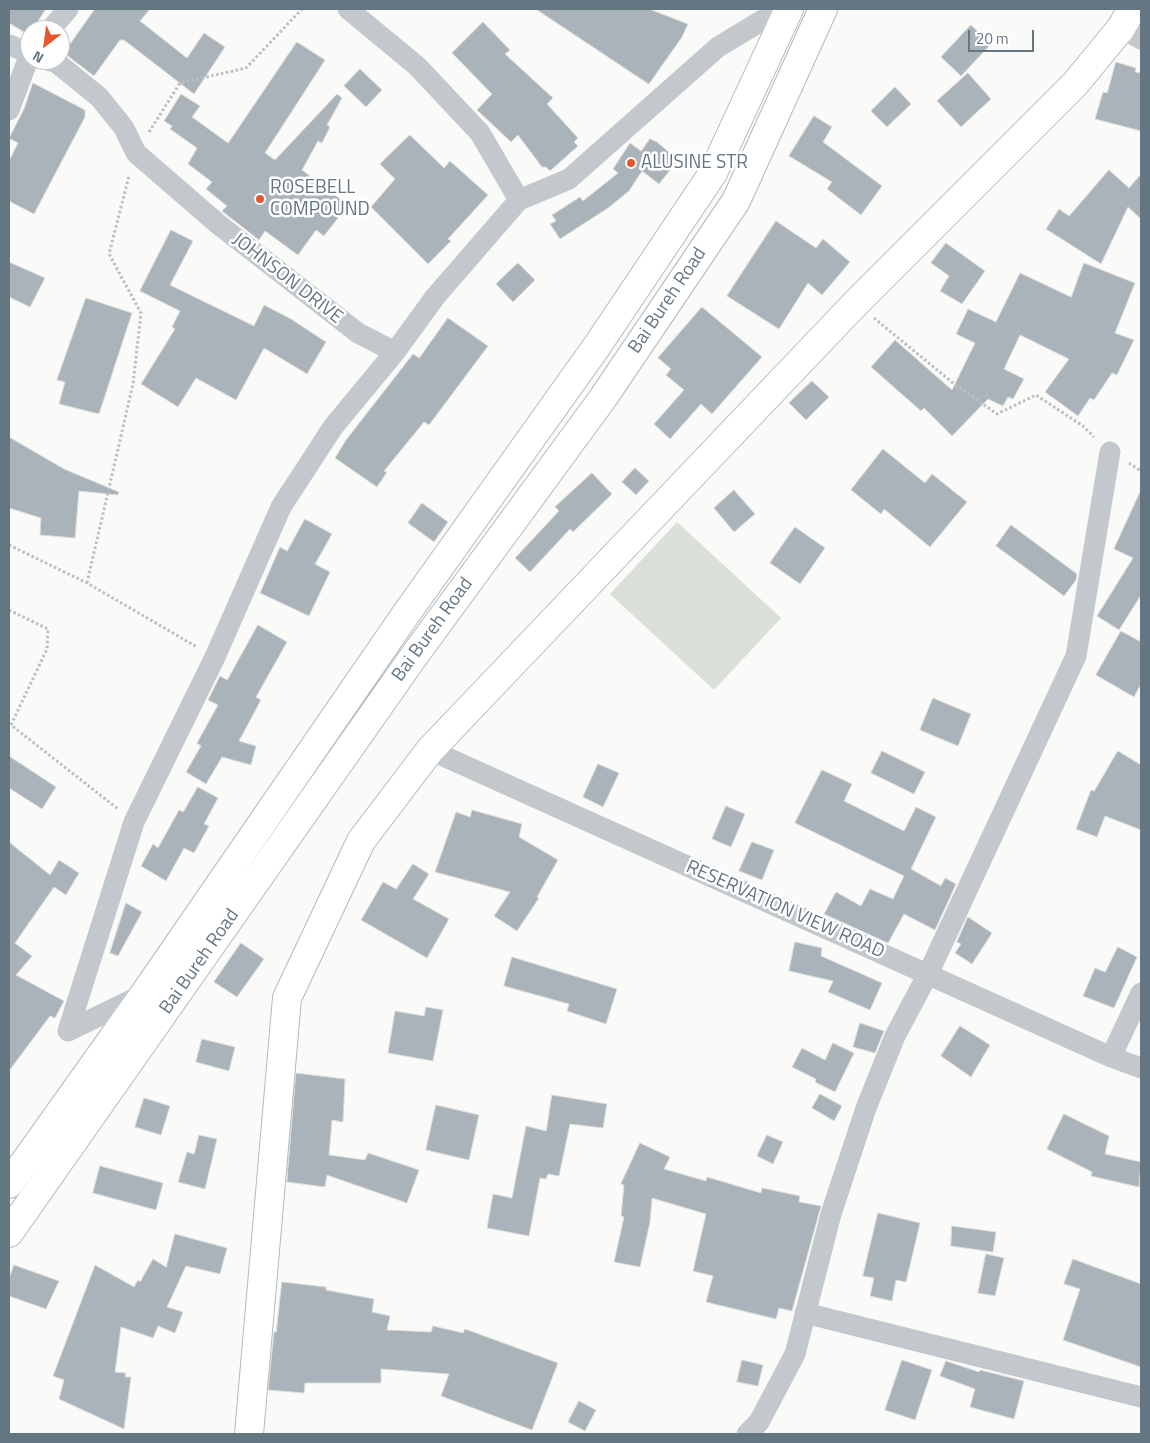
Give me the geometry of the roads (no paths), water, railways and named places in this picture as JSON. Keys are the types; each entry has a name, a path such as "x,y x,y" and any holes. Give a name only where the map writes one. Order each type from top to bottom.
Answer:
{"main road":[{"name":"Bai Bureh Road","path":"9,1184 145,993 406,614 597,346 713,173 789,9"},
{"name":"Bai Bureh Road","path":"9,1233 414,656 603,398 736,201 823,9"},
{"path":"249,1434 287,998 361,841 430,750 855,304 1132,25"}],"street":[{"path":"59,20 68,9"},
{"path":"348,9 417,66 480,134 519,200"},
{"path":"145,993 68,1031 134,822 215,656 281,507 333,427 396,352 435,297 519,200 569,178 718,47 781,9"},
{"path":"9,110 24,70"},
{"name":"JOHNSON DRIVE","path":"65,70 99,97 124,128 136,153 218,224 308,296 358,333 396,352"},
{"path":"747,1434 759,1422 795,1354 831,1214 866,1108 895,1036 928,974 1076,656 1110,452"},
{"name":"RESERVATION VIEW ROAD","path":"430,750 1111,1057 1141,1068"},
{"path":"1111,1057 1141,993"},
{"path":"805,1313 1141,1397"}],"place":[{"name":"ALUSINE STR","path":"631,163"},
{"name":"ROSEBELL COMPOUND","path":"260,199"}]}
